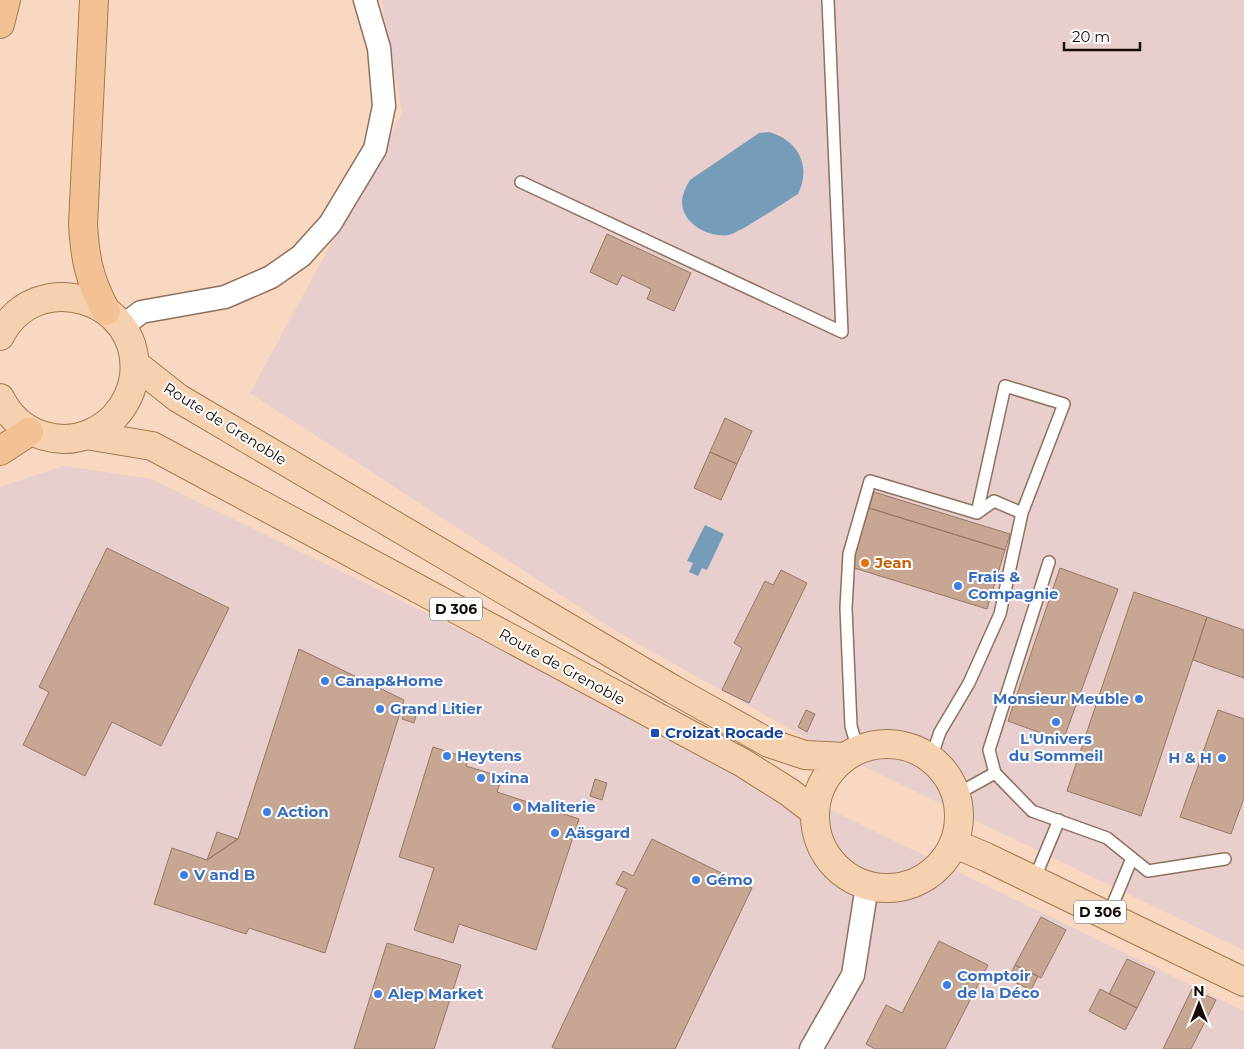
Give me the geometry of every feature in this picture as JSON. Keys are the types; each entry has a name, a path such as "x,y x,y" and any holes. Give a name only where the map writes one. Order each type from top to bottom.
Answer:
{"highway":[{"path":"0,24 6,0"},
{"path":"94,0 83,224 85,258 88,272 114,319"},
{"path":"0,452 29,432"}],"main road":[{"path":"0,336 5,327 9,310 39,300 62,296 86,300 114,319 133,350 135,364 132,387 122,408 106,425 86,435 65,439 29,432 6,410 0,398"},
{"name":"Route de Grenoble","path":"135,364 186,403 666,685 769,743 805,755 852,754"},
{"name":"Route de Grenoble","path":"86,435 152,446 743,763 789,792 815,812"},
{"path":"876,744 896,744 914,749 931,758 946,774 957,794 960,819 954,844 944,862 928,877 909,886 888,889 867,886 844,875 826,856 816,832 815,812 819,791 830,772 852,754 876,744"},
{"name":"D 306","path":"954,844 1034,880 1244,982"}],"street":[{"path":"114,319 140,312 225,297 271,277 301,256 330,224 375,149 384,106 379,48 365,0"},
{"path":"811,1049 853,976 867,886"}],"lane":[{"path":"521,182 842,332 828,0"},
{"path":"931,758 940,732 969,683 1000,614 1022,513 1064,404 1004,386 977,512"},
{"path":"852,754 846,608 849,554 870,481 977,512 994,501 1022,513"},
{"path":"1049,562 989,750 995,773 1032,811 1107,838 1148,871 1225,859"},
{"path":"957,794 995,773"},
{"path":"1034,880 1059,820"},
{"path":"1108,916 1132,858"}],"shaded area":[{"path":"381,0 1244,0 1244,950 811,741 621,634 250,393 402,113"},
{"path":"64,466 151,479 1244,1011 1244,1049 0,1049 0,487"}],"water":[{"path":"769,132 788,141 800,156 803,164 803,174 798,194 735,233 723,235 701,230 688,219 683,209 683,195 690,180 759,133"},
{"path":"705,525 724,534 707,570 702,568 698,576 689,572 693,563 687,561"}],"building":[{"path":"607,234 691,273 674,311 647,299 651,289 622,275 617,285 590,272"},
{"path":"725,418 752,431 737,464 710,452"},
{"path":"710,452 737,464 721,500 694,488"},
{"path":"874,492 1010,534 1005,550 869,508"},
{"path":"869,508 1005,550 987,609 851,567"},
{"path":"107,548 229,608 161,746 112,722 85,776 23,745 49,692 39,687"},
{"path":"1060,568 1118,589 1063,741 1008,721"},
{"path":"781,570 807,583 749,703 722,690 742,648 734,643 765,581 773,585"},
{"name":"Monsieur Meuble","path":"1134,592 1207,617 1141,816 1067,791"},
{"path":"1207,617 1244,630 1244,678 1193,660"},
{"path":"299,649 404,700 325,953 249,928 246,934 154,904 172,848 207,860 238,839"},
{"path":"407,705 418,709 414,723 402,719"},
{"path":"806,710 815,714 807,732 798,727"},
{"name":"H & H","path":"1218,710 1244,719 1244,798 1231,834 1180,817"},
{"path":"433,747 468,758 466,766 502,777 497,792 579,819 536,950 459,924 453,943 414,930 434,868 399,857"},
{"path":"595,779 607,783 602,800 590,796"},
{"path":"217,832 238,839 207,860"},
{"path":"652,839 752,888 675,1049 556,1049 552,1047 627,889 616,884 623,871 633,876"},
{"path":"1041,917 1066,930 1041,978 1015,965"},
{"name":"Comptoir de la Déco","path":"939,941 988,965 945,1049 875,1049 866,1044 886,1005 902,1013"},
{"path":"387,943 461,965 434,1049 354,1049"},
{"path":"1127,959 1155,972 1137,1008 1109,994"},
{"path":"1015,965 1038,976 1031,990 1008,979"},
{"path":"1100,989 1137,1008 1125,1030 1089,1011"},
{"path":"1192,989 1216,1000 1191,1049 1163,1049"}],"place":[{"name":"Jean","path":"865,563"},
{"name":"Frais & Compagnie","path":"958,586"},
{"name":"Canap&Home","path":"325,681"},
{"name":"Monsieur Meuble","path":"1139,699"},
{"name":"Grand Litier","path":"380,709"},
{"name":"L'Univers du Sommeil","path":"1056,722"},
{"name":"Croizat Rocade","path":"655,733"},
{"name":"Heytens","path":"447,756"},
{"name":"H & H","path":"1222,758"},
{"name":"Ixina","path":"481,778"},
{"name":"Maliterie","path":"517,807"},
{"name":"Action","path":"267,812"},
{"name":"Aäsgard","path":"555,833"},
{"name":"V and B","path":"184,875"},
{"name":"Gémo","path":"696,880"},
{"name":"Comptoir de la Déco","path":"947,985"},
{"name":"Alep Market","path":"378,994"}]}
